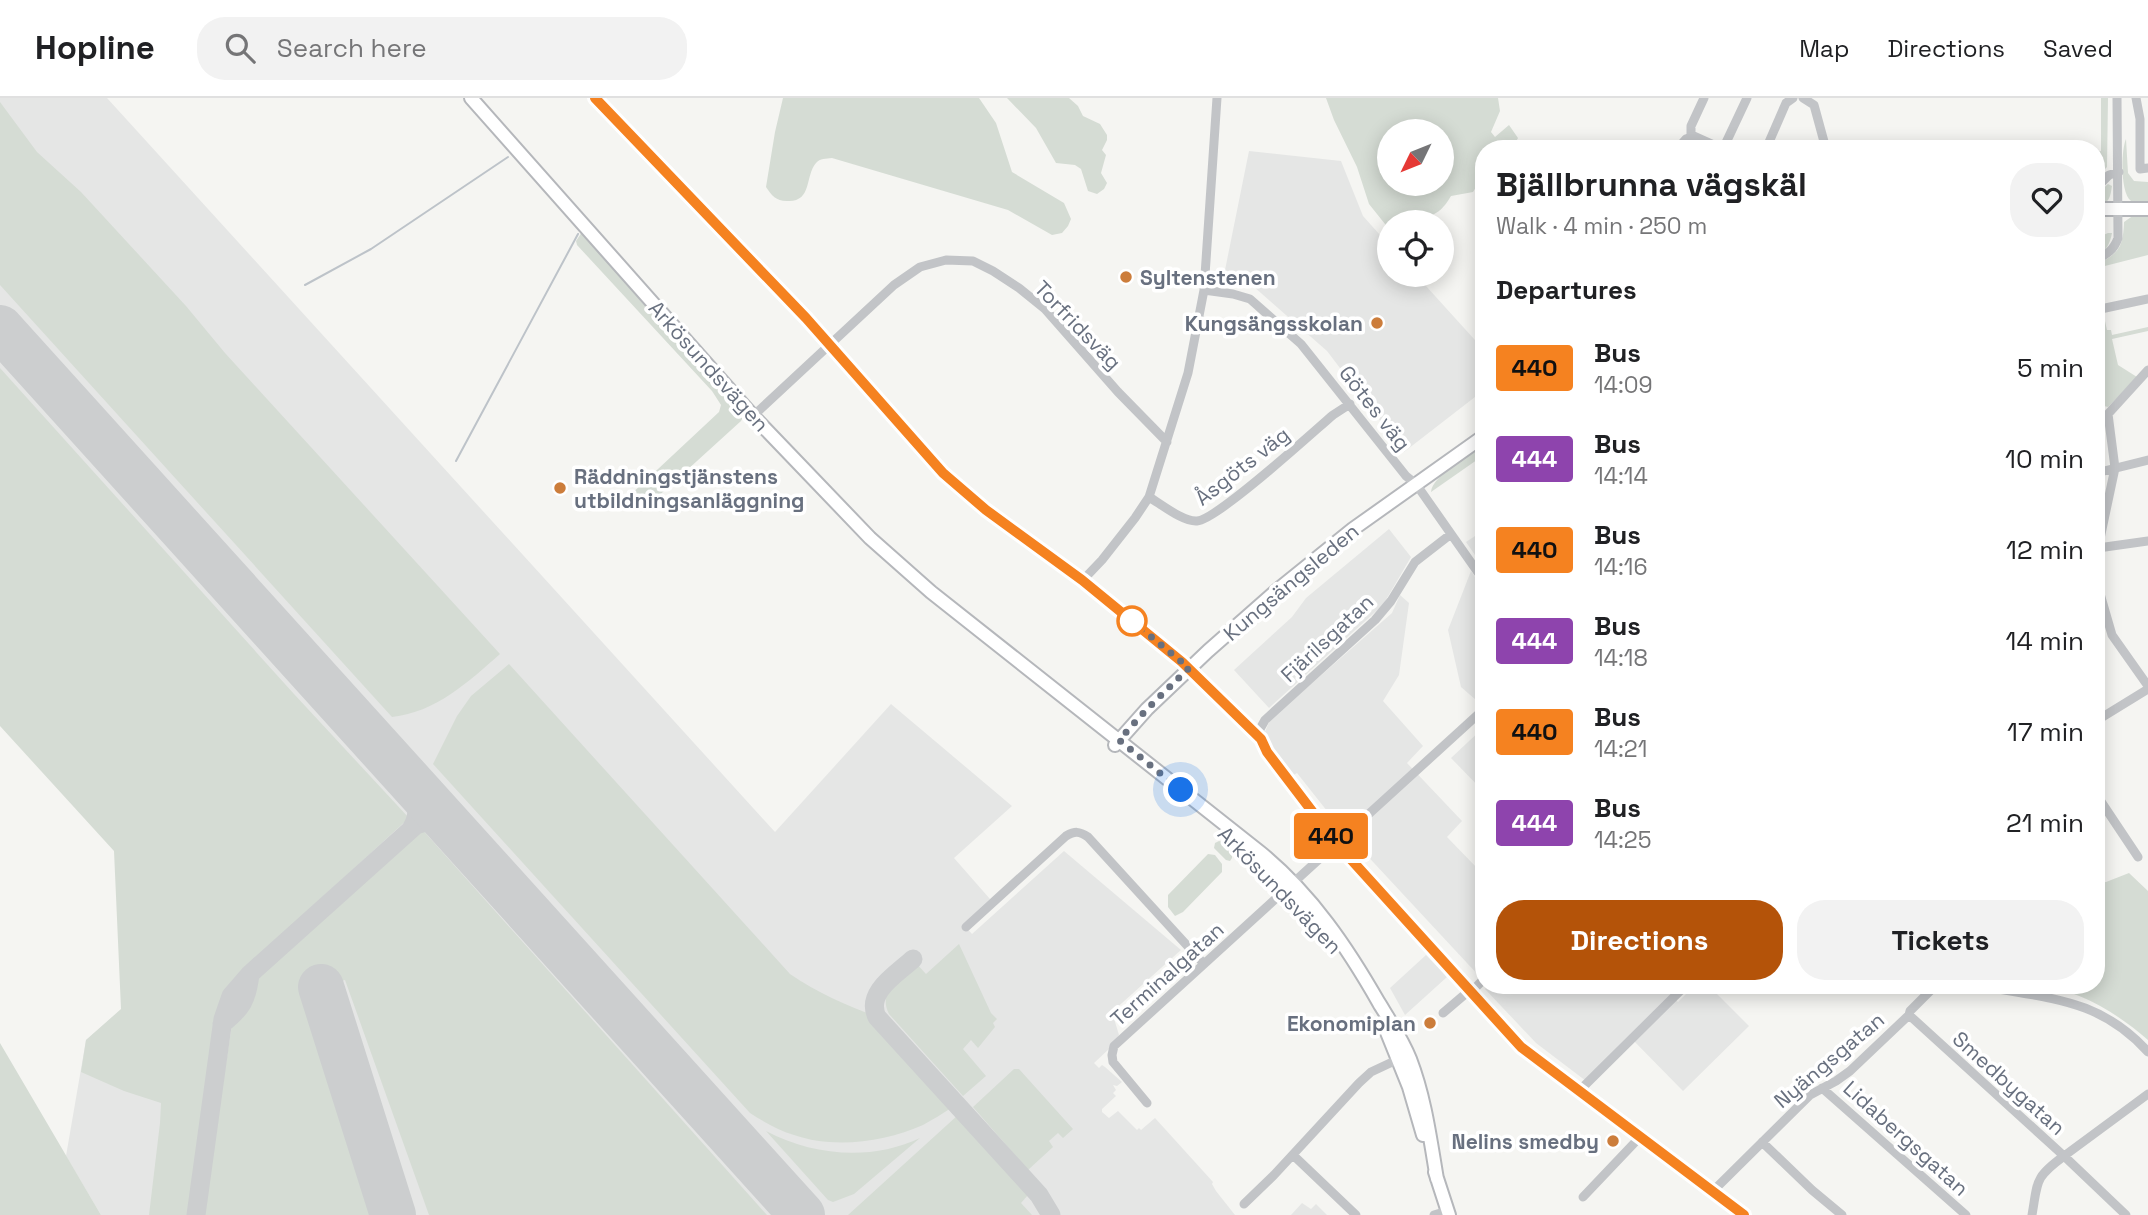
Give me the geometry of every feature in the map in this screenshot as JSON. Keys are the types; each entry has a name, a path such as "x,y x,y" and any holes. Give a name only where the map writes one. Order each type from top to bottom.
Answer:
{"main road":[{"name":"Arkösundsvägen","path":"471,98 753,416 864,533 910,575 1015,657 1116,743 1261,853 1290,886 1322,914 1348,952 1403,1057 1424,1104 1443,1214"},
{"path":"2105,209 2148,209"},
{"name":"Kungsängsleden","path":"1116,743 1189,668 1306,566 1353,528 1475,442"}],"street":[{"path":"595,98 830,345 943,473 986,510 1082,580 1189,668 1261,739 1267,752 1337,844 1521,1047 1745,1215"},
{"path":"1082,580 1102,560 1149,497 1188,373 1204,290 1217,98"},
{"path":"1691,137 1691,126 1704,98"},
{"path":"1727,140 1747,98"},
{"path":"1770,140 1786,103 1793,98"},
{"path":"1803,98 1814,105 1824,140"},
{"path":"2105,256 2116,246 2118,238 2117,98"},
{"path":"2136,98 2140,119 2140,169 2148,168"},
{"path":"1685,140 1694,136 1706,140"},
{"path":"2105,179 2119,172"},
{"name":"Torfridsväg","path":"753,416 894,285 920,267 946,260 973,261 1019,288 1045,309 1118,392 1167,442"},
{"name":"Götes väg","path":"1204,290 1250,299 1301,344 1406,476 1416,484 1475,568"},
{"path":"2105,308 2148,299"},
{"path":"2105,515 2115,468 2108,414 2148,370"},
{"name":"Åsgöts väg","path":"1149,497 1186,519 1195,522 1204,520 1230,503 1350,404"},
{"path":"2105,471 2148,460"},
{"name":"Fjärilsgatan","path":"1261,739 1265,720 1375,620 1391,601 1415,562 1451,534"},
{"path":"2105,547 2148,541"},
{"path":"2105,610 2112,635 2148,687 2105,715"},
{"name":"Terminalgatan","path":"1147,1103 1112,1062 1114,1046 1475,717"},
{"path":"2105,808 2138,857"},
{"path":"966,927 1066,836 1075,831 1082,832 1204,964"},
{"path":"1443,1013 1475,987"},
{"path":"1578,1091 1677,994"},
{"path":"1909,1015 1927,994"},
{"path":"2032,994 2062,999 2098,1012 2137,1040 2148,1052"},
{"name":"Nyängsgatan","path":"1713,1191 1810,1095 1850,1071 1909,1015"},
{"name":"Smedbygatan","path":"1909,1015 2064,1156 2039,1177 2032,1215"},
{"path":"1244,1204 1359,1083 1371,1072 1403,1057"},
{"name":"Lidabergsgatan","path":"1822,1088 1965,1215"},
{"path":"2126,1215 2064,1156 2148,1094"},
{"path":"1583,1197 1640,1137"},
{"path":"1762,1142 1842,1215"},
{"path":"1293,1155 1356,1215"}],"shaded area":[{"path":"0,98 107,98 775,832 891,704 1012,806 954,858 990,899 963,924 972,934 1064,851 1181,950 1112,1012 1119,1035 1094,1063 1099,1068 1102,1065 1105,1067 1122,1082 1117,1086 1113,1085 1116,1090 1113,1093 1116,1096 1102,1112 1109,1118 1118,1111 1137,1130 1141,1130 1155,1118 1213,1182 1216,1191 1235,1215 101,1215 66,1156 86,1040 122,1009 115,851 0,725"},
{"path":"783,98 979,98 996,123 1012,172 1064,203 1071,219 1068,226 1062,233 1052,235 1008,210 832,158 821,159 816,163 801,197 789,201 778,199 766,187"},
{"path":"1007,98 1069,98 1078,106 1083,116 1100,124 1107,135 1102,150 1106,155 1101,173 1107,183 1104,189 1097,194 1088,191 1081,169 1075,165 1056,163 1036,128"},
{"path":"1326,98 1498,98 1500,111 1491,132 1495,137 1509,125 1518,138 1475,140 1475,189 1473,192 1454,195 1454,119 1377,119 1377,196 1451,196 1439,210 1377,210 1377,214 1369,204 1357,167"},
{"path":"2101,98 2108,98 2105,169 2105,140 2101,140"},
{"path":"0,102 37,152 81,192 500,654 437,703 392,717 0,285"},
{"path":"2126,139 2128,173 2134,181 2148,182 2148,205 2137,204 2127,196 2122,161"},
{"name":"Kungsängsskolan","path":"1249,151 1341,161 1363,216 1377,232 1377,287 1427,287 1475,340 1475,397 1404,452 1327,351 1253,286 1223,280"},
{"path":"2108,184 2112,186 2110,197 2105,202 2105,187"},
{"path":"2134,215 2148,215 2148,255 2105,266 2105,260 2115,253 2121,244 2124,222"},
{"path":"582,232 744,415 741,421 642,511 635,508 627,498 719,412 721,405 712,391 577,245 576,241"},
{"path":"2112,233 2105,248 2105,234"},
{"path":"2105,321 2107,330 2111,330 2112,335 2148,327 2148,331 2112,339 2118,365 2137,377 2108,407 2105,406"},
{"path":"0,368 409,818 237,976 225,992 215,1042 190,1215 149,1215 161,1103 124,1091 81,1072 86,1040 121,1009 114,851 0,726"},
{"path":"1475,449 1475,461 1431,492 1438,479"},
{"path":"1389,529 1411,557 1383,605 1269,708 1234,670 1292,617 1306,598"},
{"path":"1475,536 1475,555 1466,542"},
{"path":"1471,571 1475,577 1475,699 1461,687 1448,630"},
{"path":"1400,595 1409,603 1399,675 1383,701 1423,746 1407,763 1462,821 1447,837 1475,866 1475,972 1335,821 1297,773 1292,776 1266,743 1264,734 1270,720 1392,613"},
{"path":"509,664 790,974 821,993 877,1017 874,1021 951,1108 908,1131 859,1142 809,1139 782,1131 750,1113 433,764 457,716 471,696"},
{"path":"1475,735 1475,783 1451,758"},
{"path":"419,827 767,1215 429,1215 345,980 304,993 374,1215 203,1215 232,1024 248,1007 258,975 319,914"},
{"path":"1219,841 1232,848 1230,861 1214,848"},
{"path":"1208,854 1215,855 1222,864 1222,872 1183,912 1175,916 1168,907 1168,895"},
{"path":"2129,873 2148,891 2148,1040 2096,1004 2074,994 2105,994 2106,882"},
{"path":"959,944 991,1013 997,1019 993,1023 995,1027 978,1048 971,1040 963,1049 986,1076 963,1096 889,1014 886,1006 888,991 904,973 916,963 926,974"},
{"path":"1426,955 1447,977 1405,1015 1390,988"},
{"path":"1490,994 1670,994 1678,1002 1686,994 1717,994 1749,1026 1683,1091 1630,1037 1586,1081 1536,1043"},
{"path":"0,1043 101,1215 0,1215"},
{"path":"1014,1069 1019,1069 1073,1129 1063,1138 1058,1133 1049,1141 1053,1147 1028,1170 973,1107"},
{"path":"958,1115 1028,1195 1021,1203 1032,1215 848,1215"},
{"path":"766,1131 803,1146 843,1152 882,1150 920,1138 854,1194 833,1202 828,1200"},
{"path":"1302,1203 1311,1209 1316,1204 1327,1215 1291,1215"}],"waterway":[{"path":"305,285 371,249 508,157"},
{"path":"456,461 578,234"}],"taxiway":[{"path":"387,756 416,799 416,819 411,829"},
{"path":"196,1215 223,1019 231,996 250,974 416,825 426,822 442,825 456,834 475,854"},
{"path":"913,959 891,977 879,992 874,1008 877,1017 1039,1195 1051,1215"},
{"path":"222,1024 242,1003 250,974"}],"runway":[{"path":"0,328 802,1215"},
{"path":"321,987 393,1215"}],"bus line":[{"name":"440","path":"595,98 806,318 943,473 986,510 1082,580 1182,662 1261,739 1267,752 1330,836 1521,1047 1744,1215"}],"place":[{"name":"Syltenstenen","path":"1126,277"},
{"name":"Kungsängsskolan","path":"1377,323"},
{"name":"Räddningstjänstens utbildningsanläggning","path":"560,488"},
{"name":"Ekonomiplan","path":"1430,1023"},
{"name":"Nelins smedby","path":"1613,1141"}],"route":[{"path":"1132,621 1189,668 1119,740 1181,790"}]}
